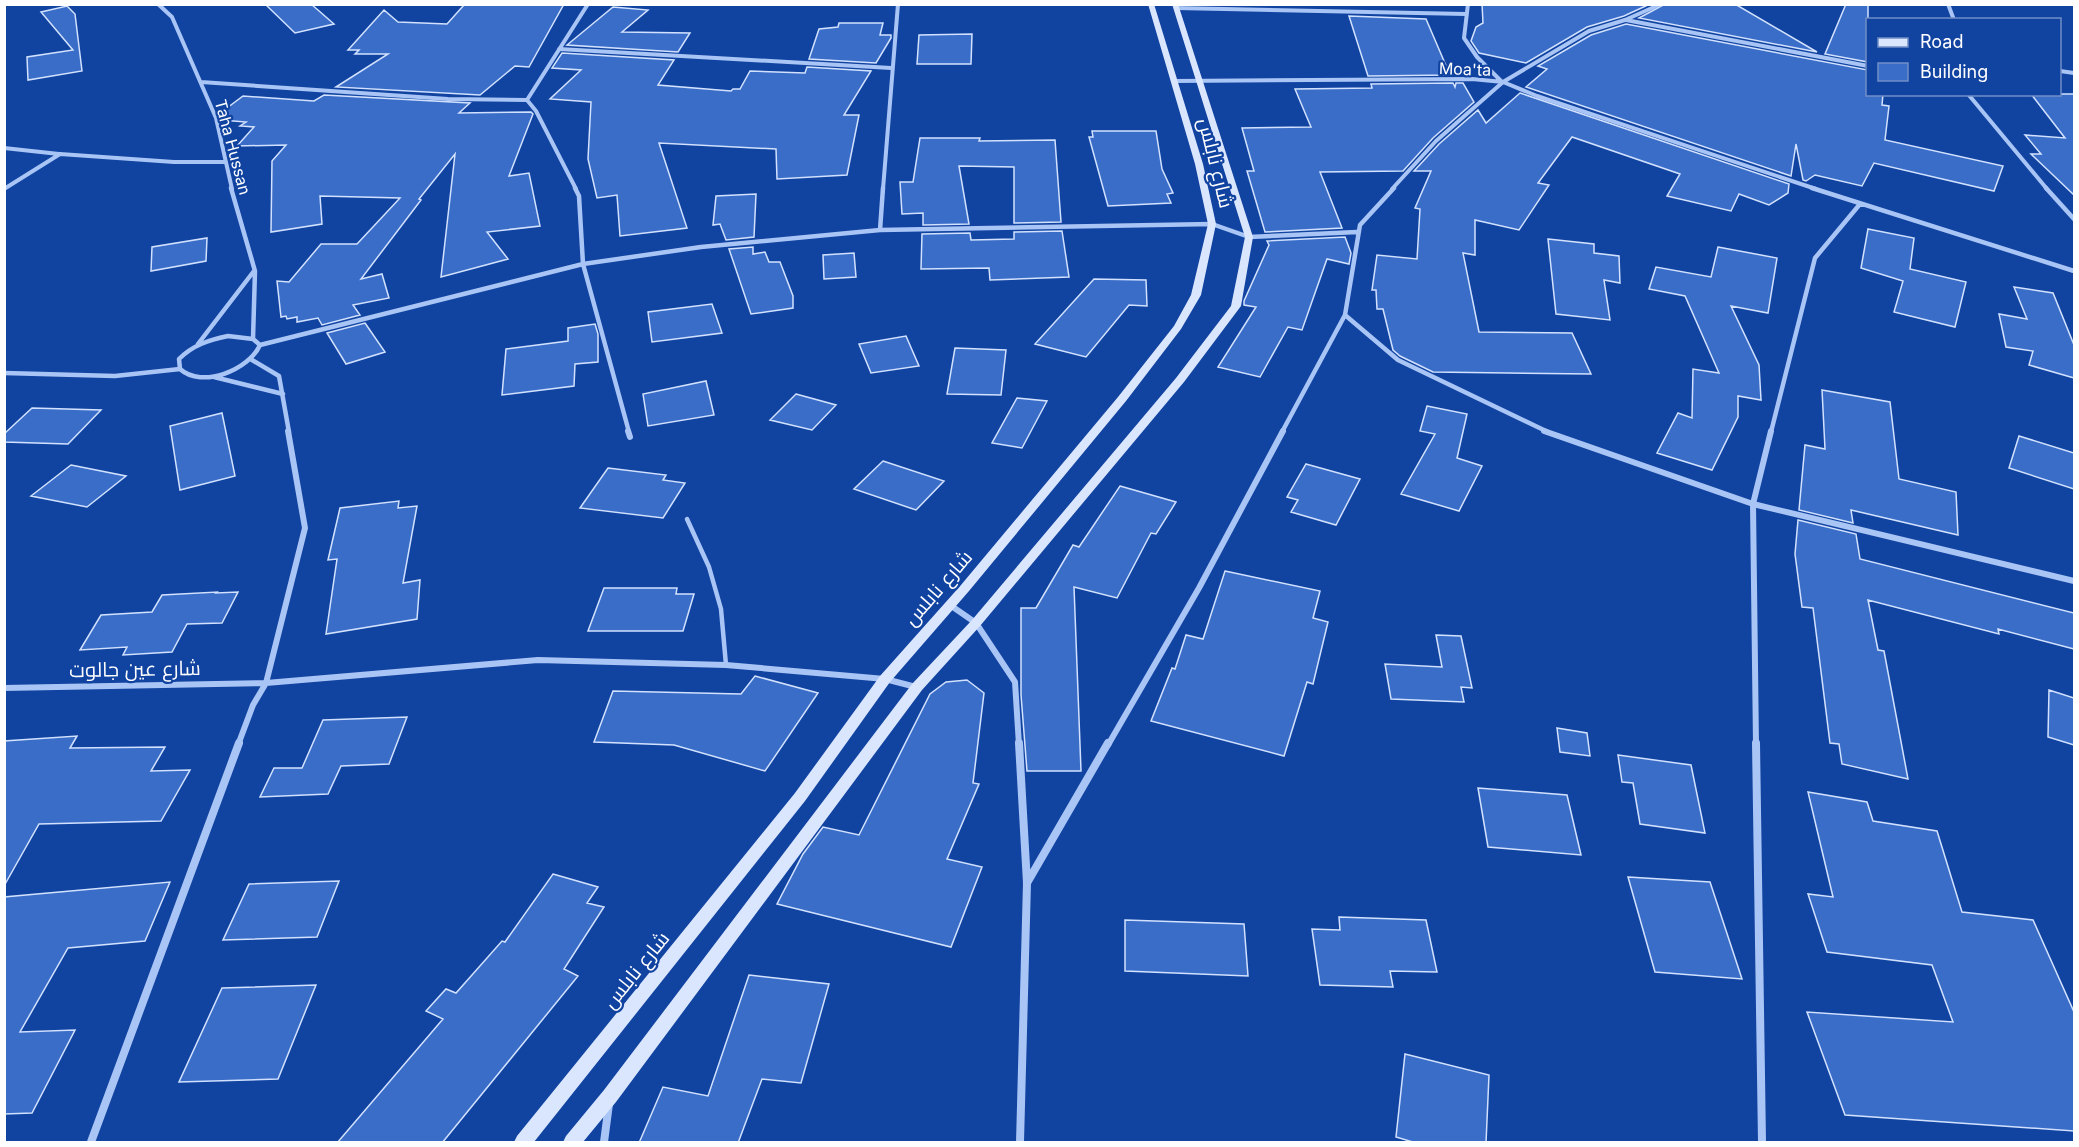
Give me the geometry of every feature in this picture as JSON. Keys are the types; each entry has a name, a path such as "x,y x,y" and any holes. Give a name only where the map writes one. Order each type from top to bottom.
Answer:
{"main road":[{"name":"شارع نابلس","path":"523,1143 800,796 885,679 950,605 1122,399 1178,327 1196,295 1212,224 1198,165 1151,4"},
{"name":"شارع نابلس","path":"572,1143 610,1096 917,687 975,623 1180,380 1236,306 1249,237 1175,6"}],"street":[{"name":"Taha Hussan","path":"159,4 172,17 216,118 224,162 255,271 253,339"},
{"path":"527,100 588,4"},
{"path":"880,230 891,68 898,4"},
{"name":"Moa'ta","path":"1468,4 1464,38 1477,57 1503,82"},
{"path":"1027,883 1199,588 1345,315 1357,232 1360,225 1436,141 1503,82 1588,31 1625,20 1660,4"},
{"path":"1175,6 1466,14"},
{"path":"1625,20 1866,66"},
{"path":"559,49 891,68"},
{"name":"Moa'ta","path":"1174,81 1472,79 1503,82"},
{"path":"201,82 448,99 527,100 536,111 579,196 583,264 630,437"},
{"path":"1503,82 1537,96 1860,204 2074,271"},
{"path":"1970,96 2022,162 2074,219"},
{"path":"4,148 174,162 224,162"},
{"path":"4,189 60,154"},
{"path":"1762,1143 1753,504 1815,258 1860,204"},
{"path":"260,345 583,264 701,247 880,230 1212,224 1249,237 1357,232"},
{"path":"180,369 179,359 197,344 255,271"},
{"path":"1345,315 1398,360 1545,431 1753,504 2074,581"},
{"path":"197,344 228,336 253,339 260,345"},
{"path":"4,373 69,376 164,372 180,369 195,376 210,376 226,373 252,360 259,352 260,345"},
{"path":"92,1143 253,705 266,683 305,528 279,376 252,360"},
{"path":"210,376 283,394"},
{"path":"950,605 975,623 1015,682 1027,883 1020,1143"},
{"name":"شارع عين جالوت","path":"4,688 266,683 538,660 726,665 885,679 917,687"},
{"path":"604,1143 610,1096"}],"lane":[{"path":"687,519 709,567 721,609 726,665"}],"building":[{"path":"265,4 311,4 334,24 295,33"},
{"path":"564,4 529,67 515,66 480,95 336,87 388,54 355,54 359,50 348,50 384,10 398,22 447,24 464,5"},
{"path":"1482,4 1650,4 1624,16 1587,27 1526,63 1479,53 1471,41 1476,27 1483,23"},
{"path":"1665,4 1735,4 1817,52 1639,18"},
{"path":"1846,4 1868,4 1866,62 1825,54"},
{"path":"67,6 75,14 82,71 28,80 27,57 73,50 41,12"},
{"path":"613,7 648,10 622,32 690,33 678,52 567,45"},
{"path":"1349,16 1426,19 1450,75 1368,76"},
{"path":"839,23 883,23 880,35 891,35 891,38 876,63 809,59 819,29 838,27"},
{"path":"1626,24 1866,70 1866,96 1883,96 1882,105 1889,106 1885,140 2003,166 1994,191 1874,163 1862,186 1815,175 1806,181 1803,180 1796,144 1791,176 1526,87 1547,69 1538,66 1591,35"},
{"path":"972,34 971,64 917,64 919,35"},
{"path":"562,53 674,60 658,85 731,91 740,89 750,71 805,73 807,67 871,71 844,115 859,115 847,175 777,179 776,149 659,143 687,228 620,236 617,195 597,198 588,159 591,102 550,99 581,70 552,68"},
{"path":"1453,83 1455,87 1456,83 1463,83 1474,102 1433,138 1403,171 1320,172 1342,228 1265,232 1247,171 1254,171 1242,128 1311,127 1295,89 1372,88 1371,84"},
{"path":"1520,93 1789,184 1788,193 1769,205 1739,194 1731,211 1667,196 1680,174 1572,137 1538,183 1549,185 1519,230 1475,220 1475,255 1463,253 1479,332 1572,333 1591,374 1433,372 1400,356 1393,350 1383,309 1377,309 1376,290 1372,290 1377,255 1417,259 1420,209 1415,208 1431,171 1414,171 1439,144 1478,110 1486,123"},
{"path":"2074,94 2074,195 2031,154 2041,154 2025,135 2065,138 2033,96"},
{"path":"324,95 470,103 459,113 531,112 533,114 509,176 529,173 540,226 487,232 508,259 441,277 455,154 361,279 382,274 389,298 353,305 360,315 322,325 318,318 297,322 297,317 287,319 286,316 281,317 277,281 289,282 321,244 357,244 400,198 320,196 322,224 271,232 272,161 286,145 237,146 254,127 240,126 246,122 221,120 219,114 243,96 314,101"},
{"path":"1092,131 1156,131 1162,169 1173,193 1167,194 1171,203 1108,206 1089,137 1093,137"},
{"path":"920,138 980,138 979,141 1055,140 1061,222 1014,223 1014,167 959,166 969,224 923,225 923,213 902,214 900,182 913,182"},
{"path":"756,194 754,237 726,240 720,224 713,225 716,196"},
{"path":"1868,229 1914,238 1910,269 1966,282 1955,327 1894,312 1903,281 1861,268"},
{"path":"1062,231 1069,277 990,280 989,268 921,269 922,234 970,233 971,240 1014,239 1014,232"},
{"path":"1345,237 1351,253 1349,264 1327,259 1302,330 1288,327 1260,377 1218,367 1256,307 1244,305 1244,301 1269,245 1267,241"},
{"path":"207,238 206,261 151,271 152,247"},
{"path":"1548,239 1594,244 1594,253 1619,256 1620,283 1604,280 1610,320 1556,314"},
{"path":"753,247 753,254 765,252 769,262 780,262 793,296 793,308 751,314 729,249"},
{"path":"1718,247 1777,258 1768,313 1731,306 1759,365 1761,400 1738,396 1738,417 1712,470 1657,453 1678,413 1692,418 1693,369 1719,373 1685,296 1649,289 1656,267 1711,277"},
{"path":"854,253 856,277 824,279 823,255"},
{"path":"1094,279 1146,280 1147,306 1129,305 1086,357 1035,344"},
{"path":"2014,287 2053,293 2074,345 2074,378 2029,365 2033,351 2006,347 1999,314 2027,319"},
{"path":"712,304 722,333 652,342 648,312"},
{"path":"365,323 385,352 346,364 327,333"},
{"path":"595,324 598,334 598,362 575,364 574,386 502,395 506,349 568,341 568,328"},
{"path":"906,336 919,366 871,373 859,344"},
{"path":"955,348 1006,350 1001,395 947,394"},
{"path":"706,381 714,415 648,426 643,394"},
{"path":"1822,390 1890,402 1899,479 1956,492 1958,535 1851,510 1853,523 1799,510 1805,445 1825,449"},
{"path":"796,394 836,405 812,430 770,420"},
{"path":"1017,398 1047,401 1022,448 992,443"},
{"path":"1427,406 1467,414 1457,458 1482,466 1459,511 1401,494 1435,434 1420,431"},
{"path":"32,408 101,410 68,444 4,442 4,434"},
{"path":"222,413 235,476 180,490 170,426"},
{"path":"2019,436 2074,453 2074,489 2009,468"},
{"path":"883,461 944,481 916,510 854,489"},
{"path":"1306,464 1360,479 1336,525 1291,512 1298,500 1287,497"},
{"path":"71,465 126,476 87,507 31,496"},
{"path":"608,468 666,475 663,480 685,483 663,518 580,508"},
{"path":"1120,486 1176,502 1156,534 1151,533 1117,598 1074,587 1081,771 1027,771 1021,695 1021,608 1036,608 1073,545 1079,547"},
{"path":"399,501 398,508 417,506 403,583 420,580 417,619 326,634 337,559 328,560 340,508"},
{"path":"1798,520 1856,534 1860,559 2074,613 2074,649 1998,629 1999,634 1868,600 1878,650 1884,651 1908,779 1842,764 1839,744 1830,743 1813,608 1802,607 1795,554"},
{"path":"1225,571 1320,591 1313,618 1328,622 1313,684 1307,682 1284,756 1151,721 1172,668 1175,669 1186,635 1203,639"},
{"path":"604,588 677,588 676,594 694,594 683,631 588,631"},
{"path":"238,592 222,623 187,624 172,652 123,655 127,647 80,650 101,615 152,612 162,595"},
{"path":"1436,635 1461,636 1472,688 1461,687 1464,702 1391,699 1385,664 1442,667"},
{"path":"755,676 818,693 765,771 674,745 594,742 613,691 741,694"},
{"path":"967,680 984,693 973,783 979,784 947,859 982,867 951,947 777,904 803,854 823,827 859,835 930,694 946,682"},
{"path":"2049,690 2074,698 2074,745 2048,737"},
{"path":"407,717 389,764 341,766 328,794 260,797 274,768 302,768 323,720"},
{"path":"1557,728 1587,733 1590,756 1560,752"},
{"path":"77,736 70,748 165,747 151,771 190,770 161,821 39,824 4,886 4,741"},
{"path":"1618,755 1691,765 1705,833 1640,824 1633,783 1622,782"},
{"path":"1478,788 1567,795 1581,855 1488,847"},
{"path":"1808,792 1867,802 1873,821 1937,831 1962,912 2033,920 2074,1012 2074,1131 1845,1115 1807,1012 1953,1022 1932,965 1827,952 1808,894 1833,897"},
{"path":"553,874 598,887 587,903 604,907 564,969 578,976 442,1143 337,1143 443,1019 426,1011 446,989 456,993 502,941 505,942"},
{"path":"1628,877 1710,882 1742,979 1655,972"},
{"path":"339,881 317,937 223,940 249,884"},
{"path":"170,882 145,941 68,948 20,1032 75,1030 32,1113 4,1114 4,897"},
{"path":"1339,917 1426,920 1437,972 1390,971 1393,987 1320,985 1312,929 1340,930"},
{"path":"1125,920 1244,924 1248,976 1125,971"},
{"path":"749,975 829,984 801,1083 762,1079 738,1143 639,1143 663,1087 708,1096"},
{"path":"316,985 278,1079 179,1082 222,988"},
{"path":"1405,1054 1489,1075 1486,1143 1416,1143 1396,1137"}]}
